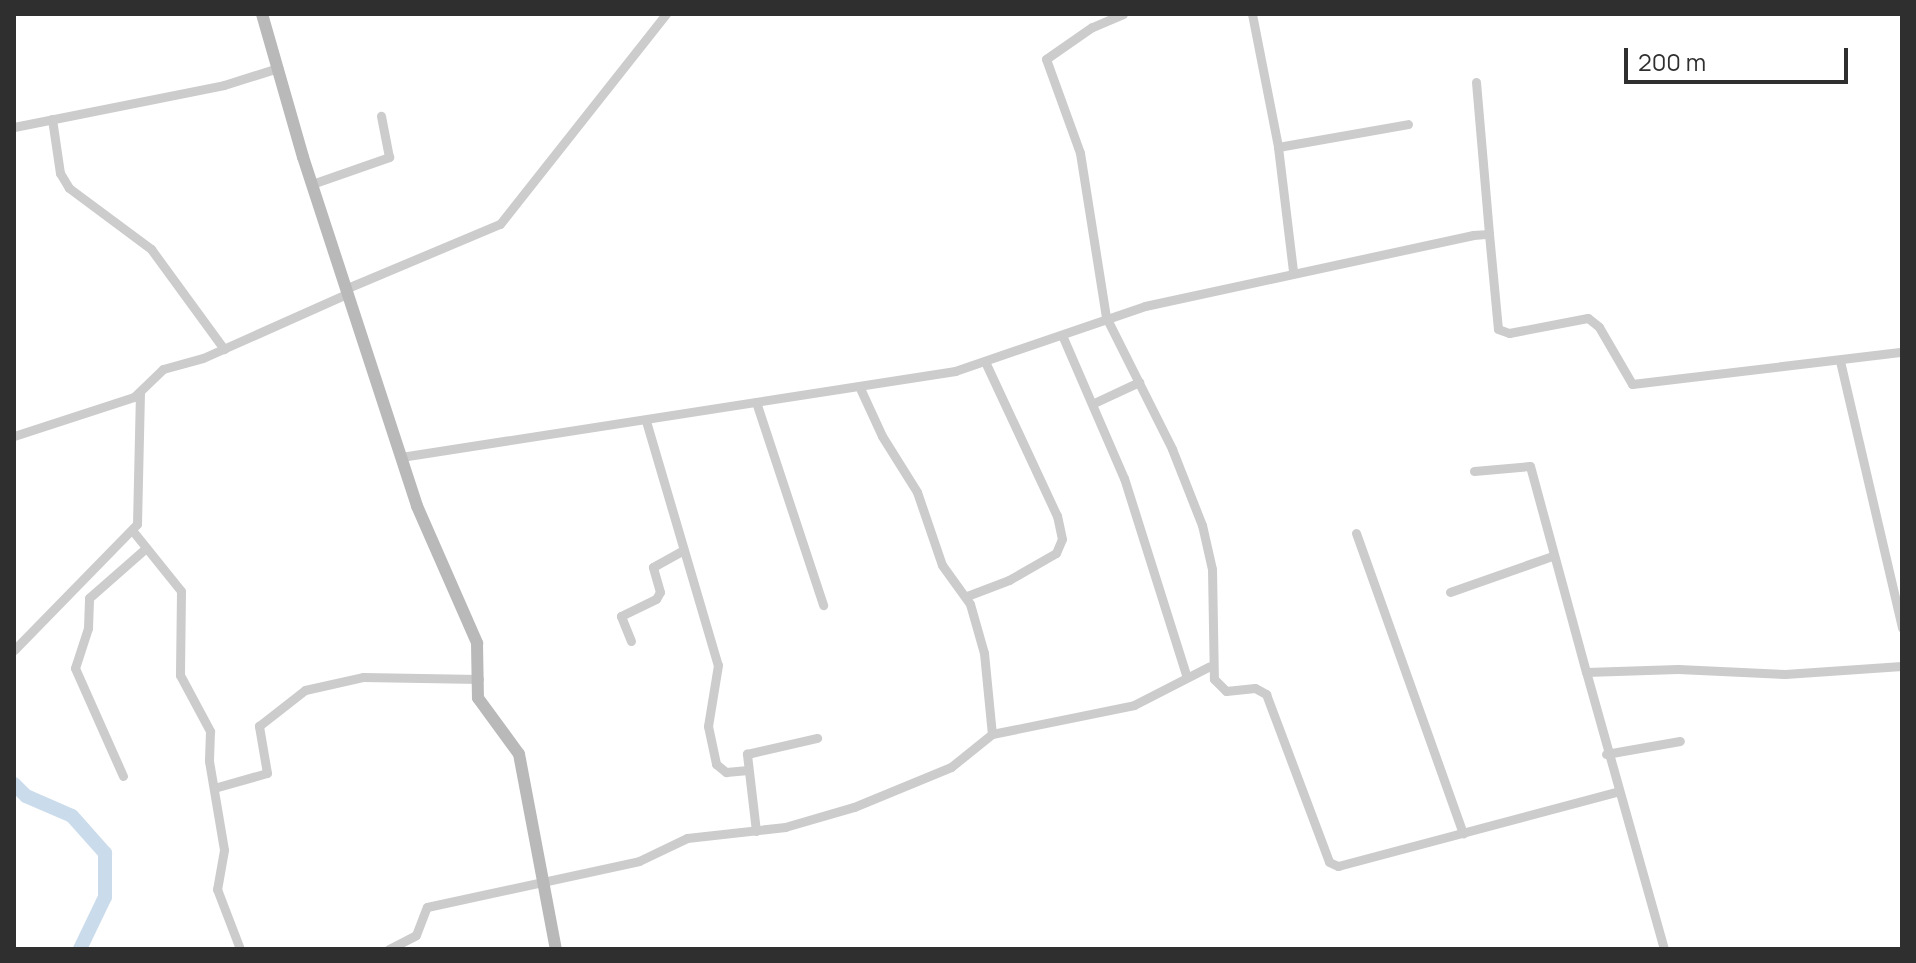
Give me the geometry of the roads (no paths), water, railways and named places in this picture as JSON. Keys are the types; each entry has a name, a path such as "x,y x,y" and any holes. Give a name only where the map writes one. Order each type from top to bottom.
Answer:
{"street":[{"path":"262,14 312,184 417,506 469,621 479,679 478,698 519,754 556,949"},
{"path":"14,436 140,392 163,369 224,349 346,291 500,224 666,14"},
{"path":"1123,14 1092,27 1046,59 1080,153 1106,317 1172,449 1209,547 1210,666 1221,690 1255,688 1266,694 1277,736 1299,770 1333,866 1617,792"},
{"path":"1252,14 1278,147 1293,271"},
{"path":"14,127 224,85 278,68"},
{"path":"1476,82 1498,329 1509,333 1588,318 1599,327 1621,372 1630,383 1902,352"},
{"path":"312,184 389,157 381,116"},
{"path":"52,119 60,173 69,188 151,249 224,349"},
{"path":"1278,147 1408,124"},
{"path":"401,457 646,421 986,364 1106,317 1418,243 1489,234"},
{"path":"1062,335 1124,478 1186,675"},
{"path":"1840,361 1897,580 1902,628"},
{"path":"967,596 1009,580 1056,553 1062,539 1057,516 986,364"},
{"path":"1094,403 1139,382"},
{"path":"859,386 882,436 917,492 942,565 967,596 984,653 992,734"},
{"path":"14,650 132,530 139,516 140,392"},
{"path":"756,402 823,605"},
{"path":"646,421 718,665 708,726 716,764 726,772 748,770"},
{"path":"1474,471 1528,464 1606,754 1664,949"},
{"path":"132,530 181,592 178,612 180,675 209,727 214,788 224,850 218,897 240,949"},
{"path":"1356,533 1463,833"},
{"path":"123,776 75,668 88,628 89,598 146,548"},
{"path":"631,641 621,616 656,599 660,592 653,567 684,550"},
{"path":"1450,592 1552,556"},
{"path":"389,949 416,935 427,907 649,858 687,838 756,831 854,807 925,780 959,762 992,734 1121,709 1210,666"},
{"path":"1586,672 1678,669 1785,674 1902,666"},
{"path":"214,788 267,773 259,726 305,690 363,677 479,679"},
{"path":"756,831 748,770 749,752 817,738"},
{"path":"1606,754 1680,741"}],"waterway":[{"path":"14,784 26,796 72,816 105,853 105,897 80,949"}]}
